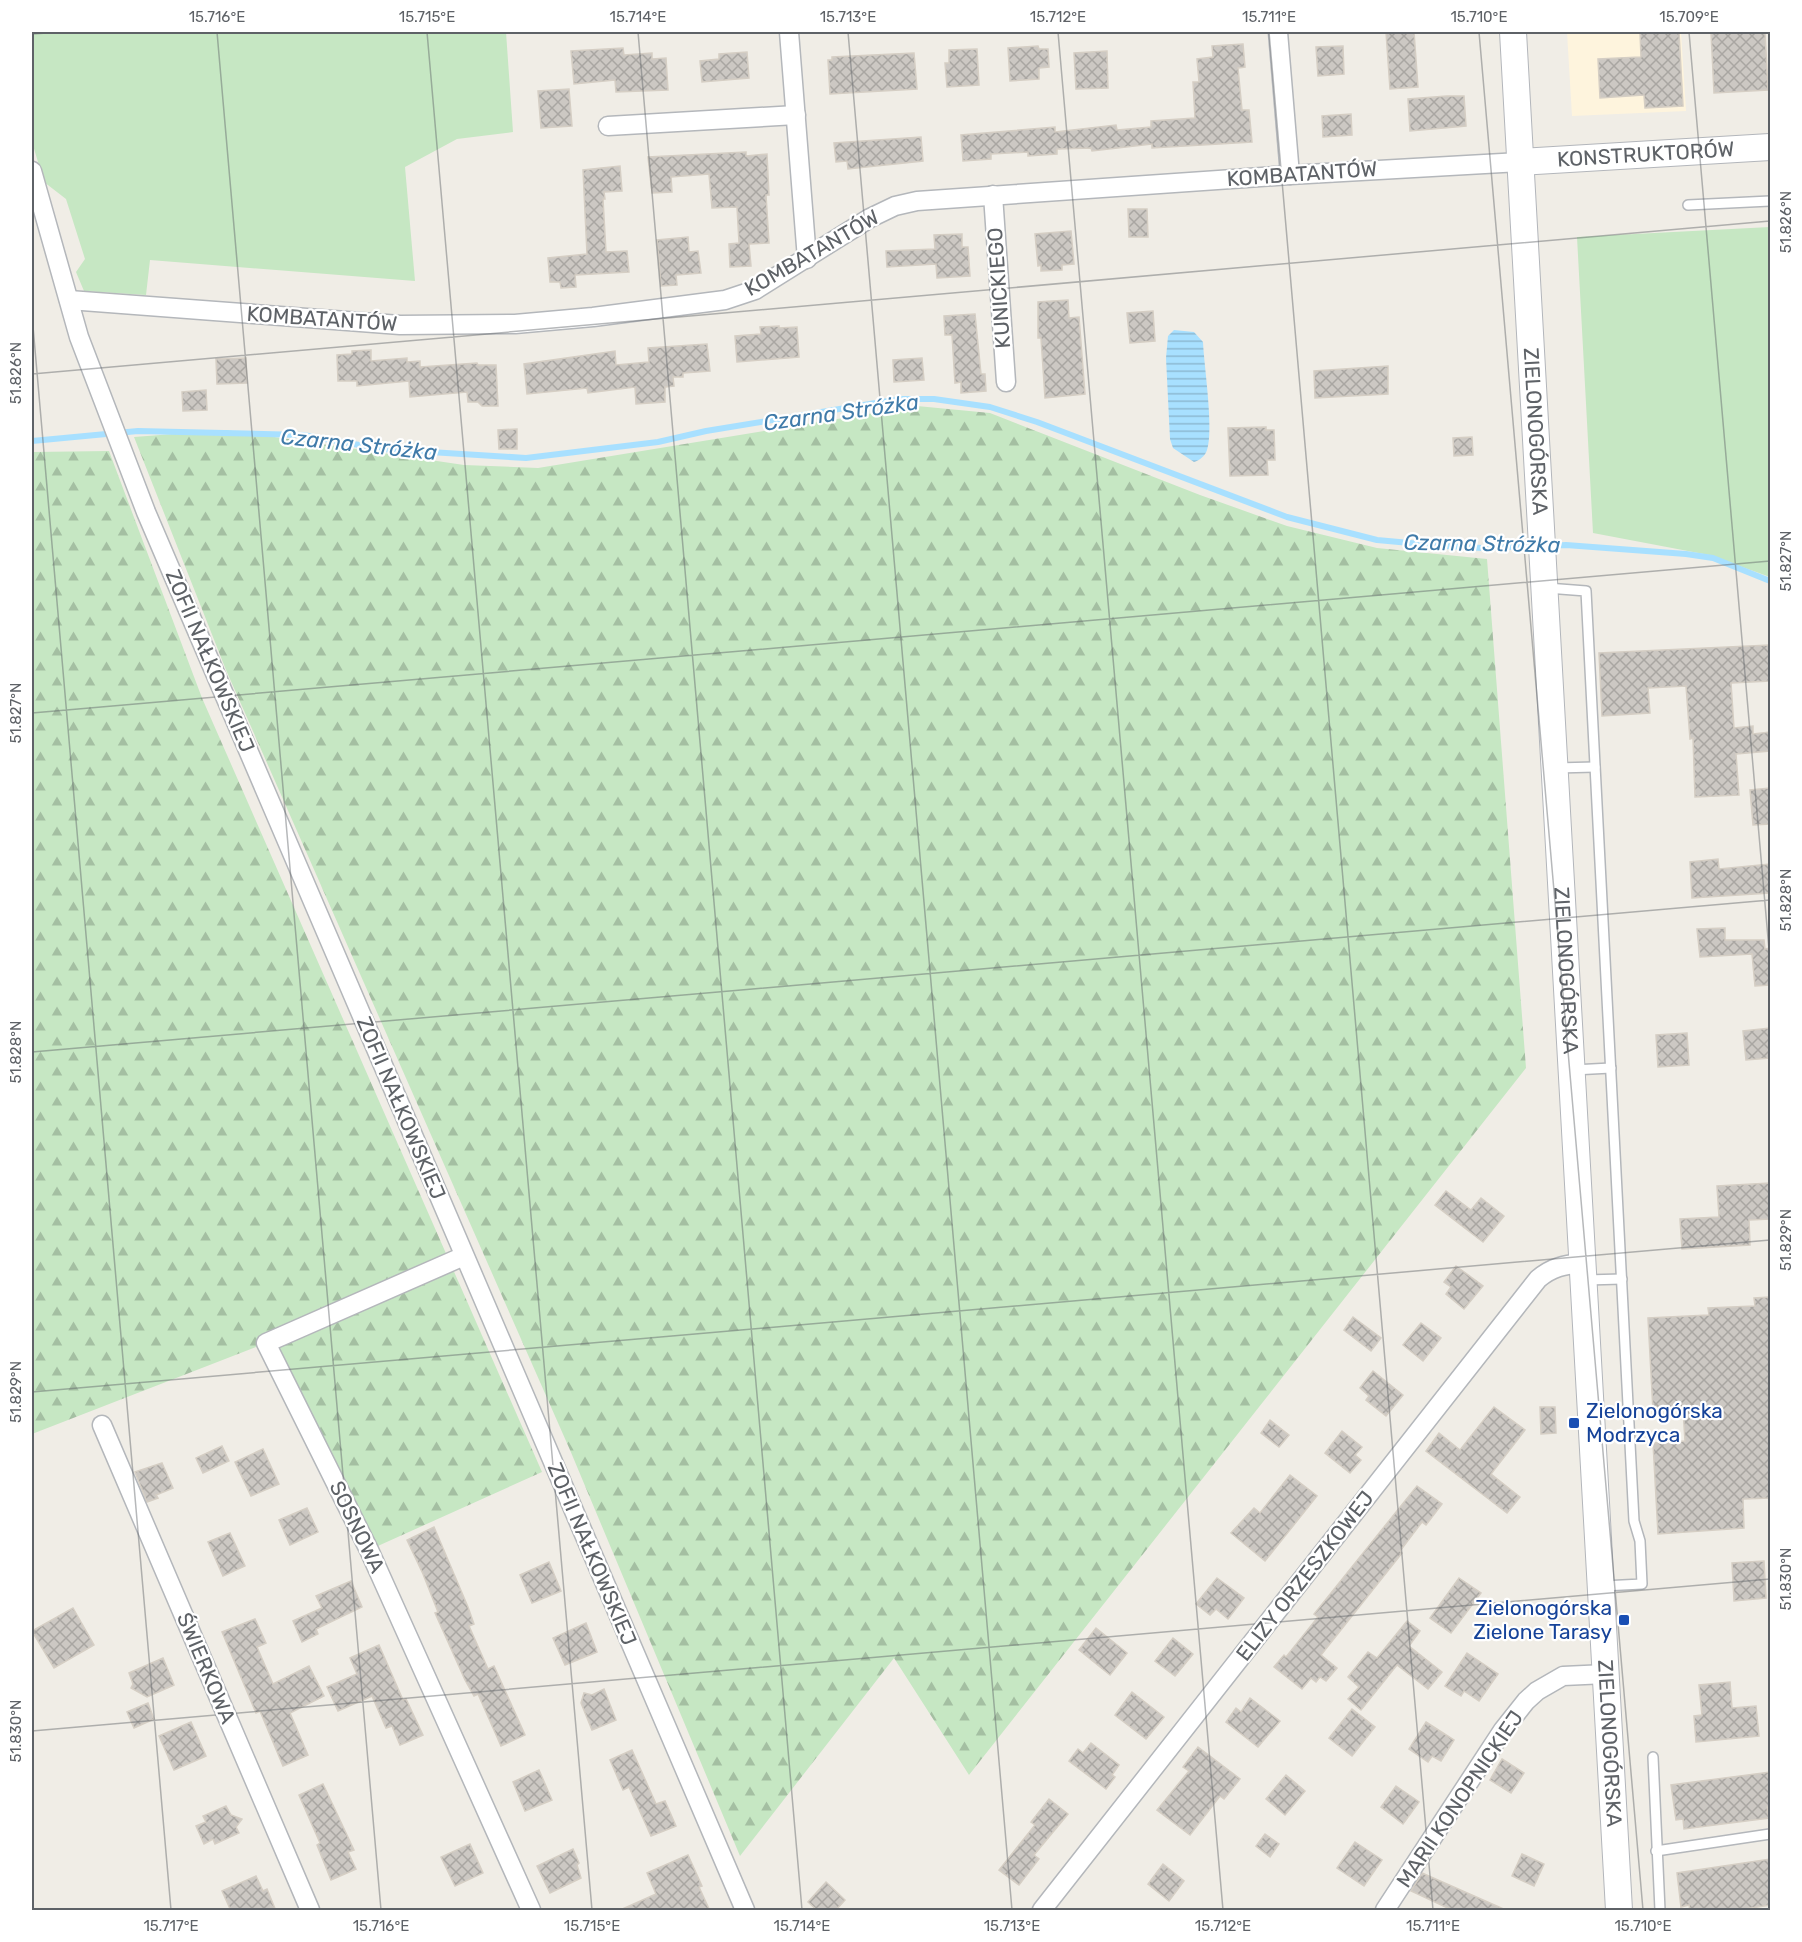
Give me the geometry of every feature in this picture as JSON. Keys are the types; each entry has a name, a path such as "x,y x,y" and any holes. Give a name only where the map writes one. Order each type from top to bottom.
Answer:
{"street":[{"path":"789,32 807,259"},
{"path":"1278,32 1290,175"},
{"name":"ZIELONOGÓRSKA","path":"1513,32 1619,1911"},
{"path":"608,126 796,115"},
{"name":"KONSTRUKTORÓW","path":"1520,162 1770,147"},
{"name":"KOMBATANTÓW","path":"69,300 400,325 515,324 593,317 725,300 755,290 870,218 895,206 917,201 1290,175 1520,162"},
{"name":"ZOFII NAŁKOWSKIEJ","path":"32,171 79,337 146,512 745,1911"},
{"name":"KUNICKIEGO","path":"993,195 1006,382"},
{"name":"SOSNOWA","path":"464,1256 266,1342 369,1550 531,1911"},
{"name":"ELIZY ORZESZKOWEJ","path":"1042,1911 1538,1279 1556,1267 1582,1272"},
{"name":"ŚWIERKOWA","path":"102,1425 310,1911"},
{"name":"MARII KONOPNICKIEJ","path":"1385,1911 1503,1730 1526,1701 1543,1686 1563,1676 1606,1674"}],"lane":[{"path":"1688,205 1770,201"},
{"path":"1543,577 1560,588 1586,591 1634,1521 1640,1541 1642,1584 1601,1586"},
{"path":"1554,769 1595,767"},
{"path":"1571,1070 1611,1068"},
{"path":"1582,1272 1622,1279"},
{"path":"1653,1757 1660,1911"},
{"path":"1656,1851 1770,1834"}],"shaded area":[{"path":"1567,32 1681,32 1686,111 1572,116"}],"green space":[{"path":"32,32 506,32 513,132 457,139 405,167 415,281 150,260 146,295 84,291 76,272 85,259 66,199 44,182 32,142"},
{"path":"1770,227 1770,577 1709,555 1593,533 1577,237"},
{"path":"917,406 990,413 1200,495 1287,526 1377,548 1487,559 1526,1068 969,1775 894,1658 740,1856 570,1450 226,670 134,437 226,430 464,465 538,468"},
{"path":"109,451 202,698 542,1472 369,1550 266,1343 32,1434 32,452"}],"water":[{"path":"1174,330 1194,332 1203,342 1209,441 1205,454 1194,462 1173,448 1170,439 1166,358 1168,336"}],"building":[{"path":"1386,32 1414,32 1418,87 1390,89"},
{"path":"1640,32 1679,32 1683,106 1645,108 1644,95 1600,98 1598,59 1641,57"},
{"path":"1711,32 1765,32 1768,90 1714,93"},
{"path":"1243,44 1245,67 1238,68 1242,110 1249,110 1252,142 1152,148 1152,144 1092,151 1091,148 1057,149 1057,154 1028,156 1028,152 991,154 991,159 963,161 961,135 1055,127 1055,132 1116,125 1117,130 1151,127 1151,121 1195,118 1193,82 1199,82 1197,59 1213,57 1212,46"},
{"path":"1038,46 1039,49 1048,49 1049,67 1039,68 1039,79 1010,81 1008,48"},
{"path":"1343,46 1344,74 1318,76 1316,47"},
{"path":"623,48 624,55 652,53 652,59 666,58 668,90 616,92 615,80 574,84 571,51"},
{"path":"977,49 979,85 947,87 945,63 949,63 949,50"},
{"path":"1107,51 1108,88 1076,89 1074,53"},
{"path":"747,52 749,78 702,82 700,61 719,59 719,54"},
{"path":"914,53 917,89 830,94 828,60 832,60 832,57"},
{"path":"569,89 572,126 541,128 538,91"},
{"path":"1464,96 1466,126 1410,131 1408,99"},
{"path":"1351,114 1352,135 1323,137 1322,116"},
{"path":"921,137 923,161 848,169 847,161 836,162 834,143"},
{"path":"746,152 746,156 767,154 769,195 766,195 769,243 749,244 751,266 730,267 729,244 739,243 737,207 712,208 709,174 671,177 672,192 652,193 648,157"},
{"path":"620,166 622,191 604,192 606,252 627,251 629,272 575,275 576,287 561,288 560,282 550,282 548,258 587,254 583,170"},
{"path":"1128,209 1147,209 1148,237 1129,237"},
{"path":"1071,231 1074,264 1062,265 1062,270 1041,271 1041,265 1038,266 1035,234"},
{"path":"962,234 962,247 968,247 970,276 937,278 936,264 887,267 886,251 935,249 934,235"},
{"path":"688,237 689,252 698,251 701,273 676,275 677,285 661,286 657,240"},
{"path":"1068,300 1069,318 1079,317 1085,394 1045,398 1041,338 1038,338 1038,302"},
{"path":"1153,311 1155,341 1130,343 1127,313"},
{"path":"975,314 981,374 985,374 986,391 961,393 961,382 955,383 952,335 945,335 944,316"},
{"path":"779,326 779,328 797,327 799,357 737,362 735,336 761,334 760,327"},
{"path":"707,344 710,371 683,373 683,377 673,377 674,386 665,387 665,402 636,404 635,387 588,393 587,388 527,394 524,364 615,351 616,365 649,362 648,348"},
{"path":"371,350 371,361 407,358 407,362 420,361 420,367 477,363 478,365 496,365 498,406 482,406 478,402 468,402 467,392 410,397 409,381 357,386 357,381 338,381 337,355"},
{"path":"246,358 247,383 217,384 216,359"},
{"path":"922,358 924,380 894,382 893,360"},
{"path":"1388,366 1388,394 1315,398 1314,371"},
{"path":"206,390 207,410 183,411 182,392"},
{"path":"1266,427 1266,430 1274,430 1275,460 1267,460 1268,475 1230,476 1228,428"},
{"path":"517,429 517,449 499,449 498,430"},
{"path":"1472,437 1473,455 1454,456 1453,438"},
{"path":"1770,645 1770,681 1731,683 1734,728 1753,726 1753,734 1770,732 1770,751 1736,754 1739,795 1695,797 1693,738 1690,739 1686,686 1648,688 1650,713 1602,716 1599,653"},
{"path":"1770,788 1770,824 1753,825 1750,790"},
{"path":"1718,859 1719,869 1770,864 1770,893 1692,898 1690,862"},
{"path":"1725,928 1725,940 1764,940 1765,949 1770,948 1770,985 1755,986 1752,954 1700,957 1697,929"},
{"path":"1770,1028 1770,1058 1746,1060 1743,1031"},
{"path":"1687,1033 1689,1065 1658,1067 1656,1035"},
{"path":"1770,1183 1770,1219 1749,1220 1750,1245 1682,1249 1680,1219 1719,1217 1717,1186"},
{"path":"1446,1191 1471,1210 1481,1198 1504,1216 1483,1242 1435,1205"},
{"path":"1456,1266 1483,1286 1464,1309 1446,1294 1451,1287 1444,1282"},
{"path":"1770,1297 1770,1498 1743,1499 1744,1528 1658,1534 1653,1443 1685,1441 1683,1409 1653,1411 1648,1318 1709,1315 1708,1308 1755,1306 1754,1298"},
{"path":"1353,1317 1381,1338 1371,1351 1344,1330"},
{"path":"1421,1323 1441,1338 1423,1361 1403,1345"},
{"path":"1373,1371 1403,1395 1386,1416 1366,1400 1369,1396 1360,1388"},
{"path":"1494,1407 1525,1430 1491,1474 1520,1497 1507,1513 1426,1451 1439,1433 1460,1450"},
{"path":"1540,1407 1555,1407 1556,1433 1541,1434"},
{"path":"1270,1420 1289,1435 1279,1447 1261,1433"},
{"path":"1342,1431 1362,1447 1355,1455 1361,1460 1350,1473 1325,1453"},
{"path":"222,1446 229,1461 203,1473 196,1458"},
{"path":"263,1449 279,1484 251,1496 235,1462"},
{"path":"162,1463 173,1488 156,1495 158,1498 147,1502 135,1472"},
{"path":"1290,1475 1317,1496 1265,1561 1231,1533 1254,1508 1260,1513"},
{"path":"1417,1486 1442,1504 1426,1525 1422,1522 1400,1551 1402,1553 1321,1655 1337,1668 1326,1681 1320,1677 1316,1682 1311,1678 1302,1689 1274,1667 1284,1655 1286,1657 1318,1617 1314,1614"},
{"path":"307,1508 318,1532 290,1545 279,1520"},
{"path":"434,1527 468,1607 474,1624 469,1626 488,1669 494,1666 525,1735 501,1746 478,1694 474,1696 465,1680 435,1613 438,1612 407,1540"},
{"path":"230,1533 245,1566 223,1576 208,1542"},
{"path":"1764,1561 1766,1598 1734,1601 1732,1563"},
{"path":"549,1562 561,1591 532,1603 520,1575"},
{"path":"1217,1578 1244,1598 1228,1619 1216,1609 1210,1615 1196,1604"},
{"path":"1459,1578 1481,1593 1451,1633 1430,1618"},
{"path":"351,1581 362,1607 316,1629 318,1634 302,1642 293,1621 322,1608 316,1596"},
{"path":"73,1608 94,1645 54,1668 32,1631"},
{"path":"255,1619 266,1643 257,1647 273,1684 309,1666 324,1696 290,1713 308,1755 283,1766 260,1711 256,1713 222,1632"},
{"path":"1407,1621 1420,1631 1409,1646 1442,1672 1428,1689 1397,1665 1361,1710 1348,1699 1359,1687 1348,1677 1368,1652 1377,1658"},
{"path":"586,1623 597,1652 565,1665 553,1638"},
{"path":"1096,1628 1127,1653 1110,1675 1079,1650"},
{"path":"1173,1638 1193,1654 1175,1676 1155,1661"},
{"path":"379,1645 403,1700 406,1699 423,1735 400,1745 392,1726 386,1728 372,1696 338,1711 327,1687 357,1674 350,1658"},
{"path":"1467,1653 1498,1674 1479,1701 1464,1691 1461,1696 1445,1686"},
{"path":"163,1658 174,1685 147,1697 131,1688 133,1684 129,1673"},
{"path":"1730,1682 1732,1708 1756,1706 1759,1736 1696,1742 1694,1716 1702,1715 1699,1685"},
{"path":"604,1689 616,1720 592,1730 581,1703 584,1693 592,1695"},
{"path":"1132,1692 1164,1717 1146,1739 1115,1715"},
{"path":"1250,1698 1280,1721 1258,1747 1226,1722 1236,1708 1241,1712"},
{"path":"148,1703 154,1719 134,1728 127,1712"},
{"path":"1352,1709 1375,1727 1352,1756 1329,1738"},
{"path":"191,1722 206,1756 174,1770 159,1736"},
{"path":"1426,1722 1454,1740 1441,1761 1432,1756 1428,1762 1409,1749"},
{"path":"1091,1743 1119,1765 1112,1775 1115,1777 1106,1789 1069,1761 1078,1749 1083,1753"},
{"path":"1198,1747 1240,1779 1224,1799 1220,1796 1190,1835 1157,1810 1189,1771 1183,1767"},
{"path":"632,1750 656,1804 665,1801 676,1826 651,1836 629,1787 623,1790 610,1760"},
{"path":"1502,1759 1524,1773 1511,1793 1490,1780"},
{"path":"539,1770 552,1800 525,1811 513,1782"},
{"path":"1770,1772 1770,1806 1767,1807 1769,1818 1684,1829 1683,1819 1676,1820 1671,1785"},
{"path":"1286,1775 1305,1791 1285,1815 1266,1799"},
{"path":"323,1784 354,1850 348,1852 356,1869 331,1880 317,1845 320,1843 299,1795"},
{"path":"1396,1786 1419,1802 1403,1824 1381,1807"},
{"path":"1049,1799 1068,1814 1034,1855 1039,1859 1019,1885 999,1870 1035,1825 1031,1822"},
{"path":"226,1806 231,1815 242,1819 236,1827 239,1833 215,1844 213,1839 204,1844 196,1826 206,1822 203,1816"},
{"path":"1265,1834 1279,1844 1270,1857 1256,1846"},
{"path":"1355,1842 1382,1860 1364,1886 1337,1868"},
{"path":"470,1844 483,1873 455,1886 441,1857"},
{"path":"573,1849 579,1863 577,1865 581,1878 550,1893 537,1866"},
{"path":"1522,1854 1544,1864 1534,1886 1512,1876"},
{"path":"688,1855 710,1911 618,1911 656,1894 647,1873"},
{"path":"1770,1859 1770,1905 1732,1911 1690,1911 1689,1905 1681,1907 1677,1873"},
{"path":"1163,1864 1184,1881 1169,1901 1148,1884"},
{"path":"1422,1873 1508,1911 1454,1911 1411,1891"},
{"path":"256,1876 263,1891 267,1889 276,1911 231,1911 222,1891"},
{"path":"826,1882 845,1900 835,1911 818,1911 808,1902"}],"waterway":[{"name":"Czarna Stróżka","path":"32,441 138,431 303,435 382,449 526,458 658,442 706,431 900,399 934,399 990,407 1037,422 1287,517 1377,540 1483,548 1535,546"},
{"name":"Czarna Stróżka","path":"1548,546 1566,545 1713,558 1770,581"}],"place":[{"name":"Zielonogórska Modrzyca","path":"1574,1423"},
{"name":"Zielonogórska Zielone Tarasy","path":"1624,1620"}]}
